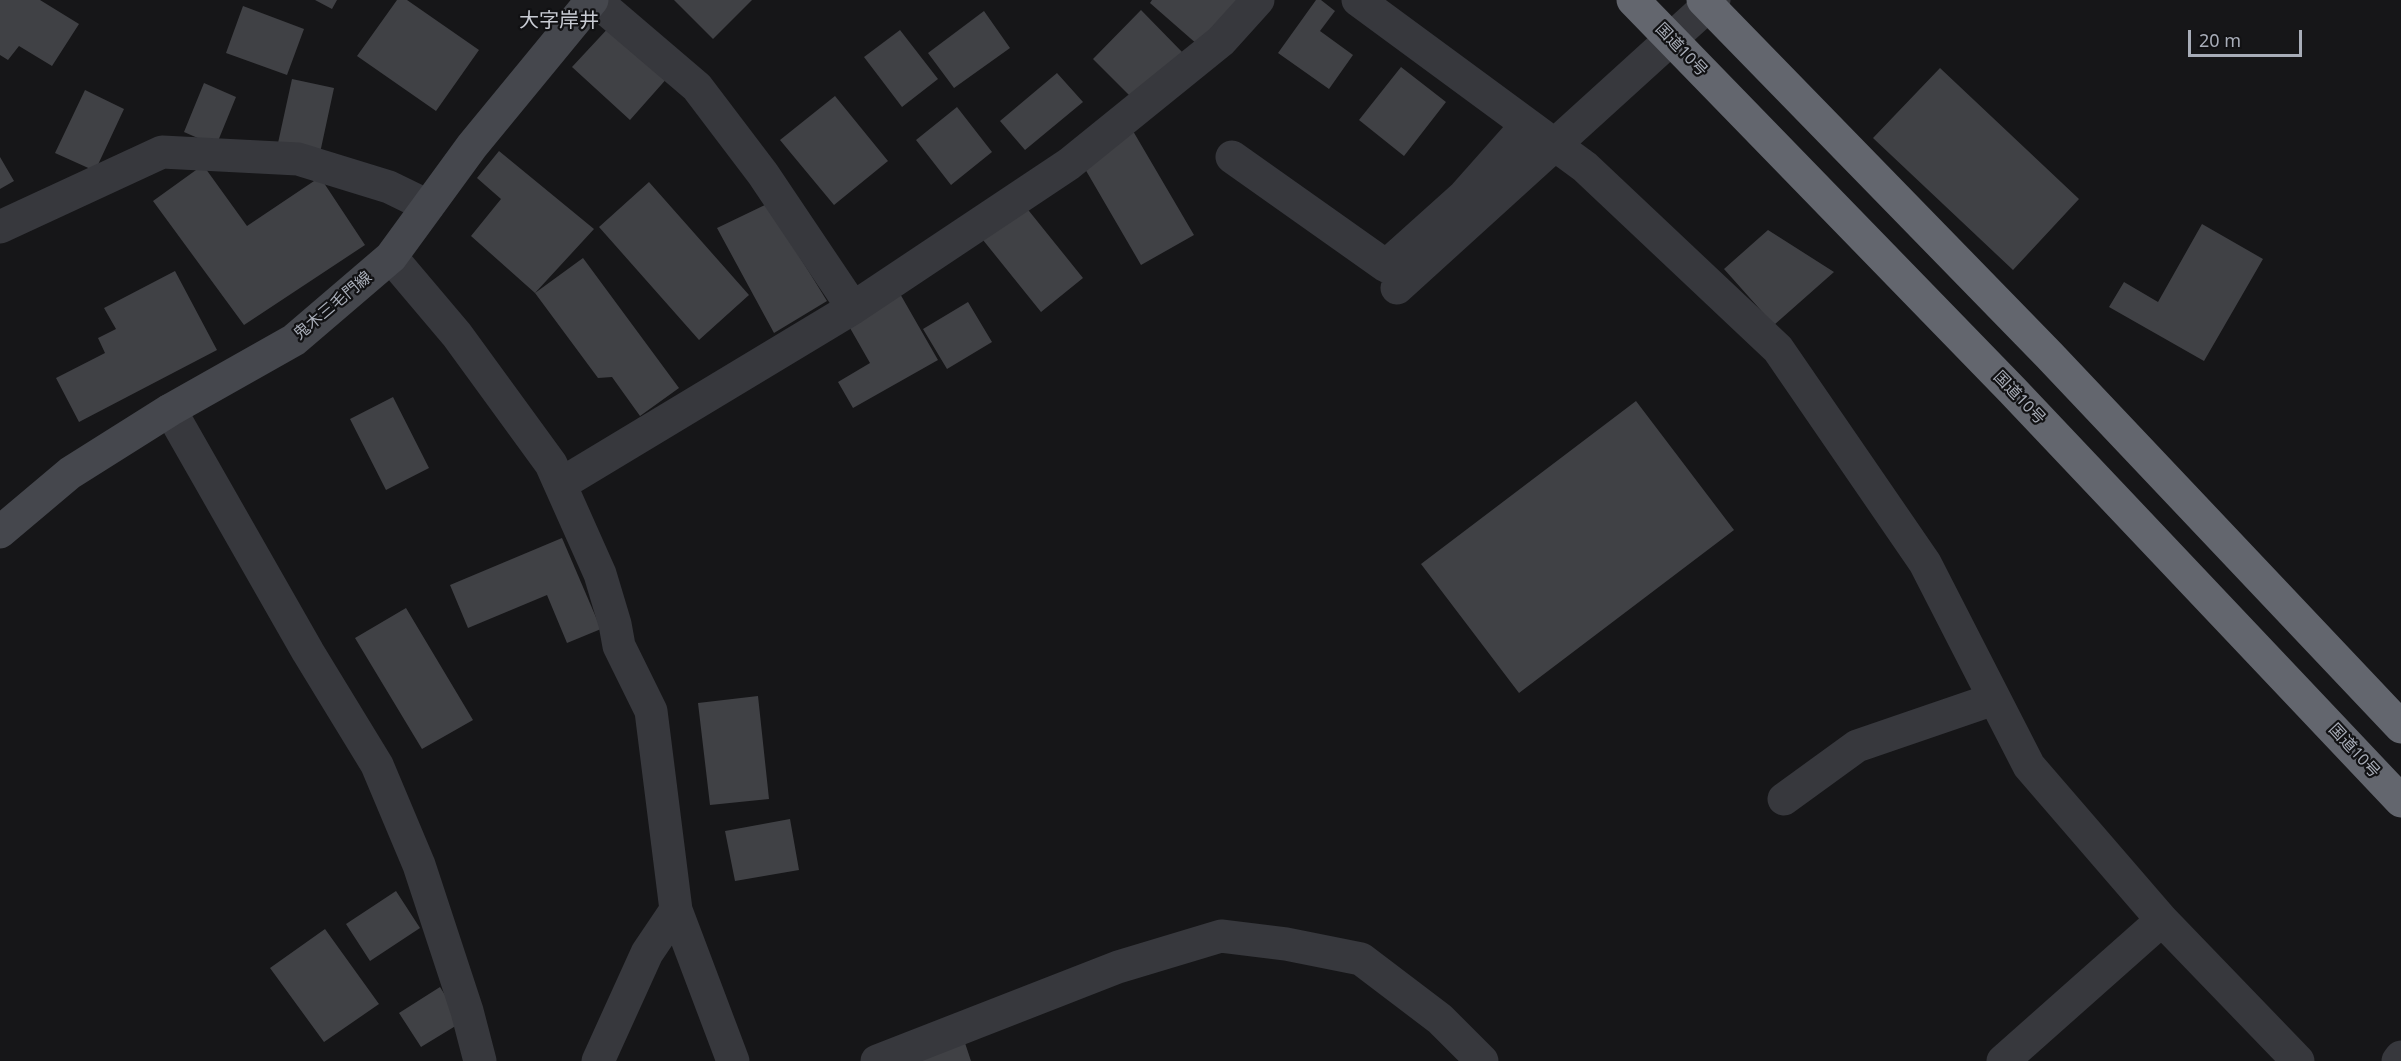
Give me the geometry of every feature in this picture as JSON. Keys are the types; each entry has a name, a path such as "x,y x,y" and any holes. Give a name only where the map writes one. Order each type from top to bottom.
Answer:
{"highway":[{"name":"国道10号","path":"1633,0 2012,390 2401,801"},
{"path":"1708,2 2049,355 2401,727"}],"main road":[{"name":"鬼木三毛門線","path":"0,532 70,473 170,410 294,340 391,257 472,146 594,0"}],"street":[{"path":"594,0 697,87 763,174 853,308"},
{"path":"561,484 853,308 1069,164 1221,41 1258,0"},
{"path":"1358,0 1585,167 1778,349 1925,563 2029,766 2162,920 2298,1061"},
{"path":"1397,288 1671,40 1708,2"},
{"path":"1232,157 1386,266 1464,196 1527,125"},
{"path":"0,227 162,152 298,159 389,187 428,206"},
{"path":"391,257 457,335 551,464 600,574 619,646 651,711 676,910 733,1061"},
{"path":"170,410 308,652 377,765 419,865 467,1011 480,1061"},
{"path":"1784,799 1857,746 1994,699"},
{"path":"598,1061 647,953 676,910"},
{"path":"2003,1061 2162,920"},
{"path":"877,1061 1118,967 1221,936 1286,944 1361,959 1440,1019 1482,1061"},
{"path":"2398,1061 2401,1057"}],"building":[{"path":"0,0 40,0 79,24 52,66 19,46 8,60 0,55"},
{"path":"315,0 337,0 332,9"},
{"path":"397,0 407,0 479,50 436,111 357,56"},
{"path":"674,0 752,0 713,39"},
{"path":"1152,0 1238,0 1198,45 1150,3"},
{"path":"1316,0 1321,0 1335,11 1320,31 1353,55 1329,89 1278,53"},
{"path":"243,6 304,29 287,75 226,53"},
{"path":"1141,10 1183,53 1135,101 1093,59"},
{"path":"984,11 1010,48 954,88 928,53"},
{"path":"612,24 669,76 630,120 572,67"},
{"path":"900,30 938,79 902,107 864,57"},
{"path":"1401,67 1446,102 1404,156 1359,120"},
{"path":"1940,68 2079,199 2013,270 1873,138"},
{"path":"1057,73 1083,102 1025,150 1000,121"},
{"path":"292,79 334,88 320,153 278,143"},
{"path":"204,83 236,97 216,146 184,132"},
{"path":"85,90 124,109 95,171 55,153"},
{"path":"835,96 888,161 834,205 780,140"},
{"path":"957,107 992,152 951,185 916,140"},
{"path":"1133,131 1194,235 1141,265 1081,162"},
{"path":"499,151 594,229 535,293 471,236 501,199 477,178"},
{"path":"0,157 14,181 0,189"},
{"path":"203,165 247,226 320,177 365,245 244,325 153,201"},
{"path":"649,182 749,295 699,340 599,227"},
{"path":"767,204 827,301 774,333 717,228"},
{"path":"1025,206 1083,278 1041,312 983,240"},
{"path":"2202,224 2263,259 2204,361 2109,307 2124,282 2158,302"},
{"path":"1768,230 1834,272 1774,325 1724,269"},
{"path":"583,258 679,388 640,416 612,377 598,378 535,293"},
{"path":"175,271 217,350 79,422 56,378 105,353 98,338 116,329 104,308"},
{"path":"899,292 938,360 853,408 838,382 870,363 846,321"},
{"path":"968,302 992,342 947,369 923,329"},
{"path":"393,397 429,468 386,490 350,419"},
{"path":"1636,401 1734,530 1519,693 1421,564"},
{"path":"562,538 601,629 567,643 547,595 468,628 450,585"},
{"path":"406,608 473,720 422,749 355,638"},
{"path":"758,696 769,799 710,805 698,703"},
{"path":"790,819 799,870 735,881 725,831"},
{"path":"396,891 420,928 370,961 346,924"},
{"path":"325,929 379,1004 324,1042 270,968"},
{"path":"440,987 462,1022 421,1047 399,1013"},
{"path":"963,1037 971,1061 893,1061"}],"district":[{"name":"大字岸井","path":"559,21"}]}
